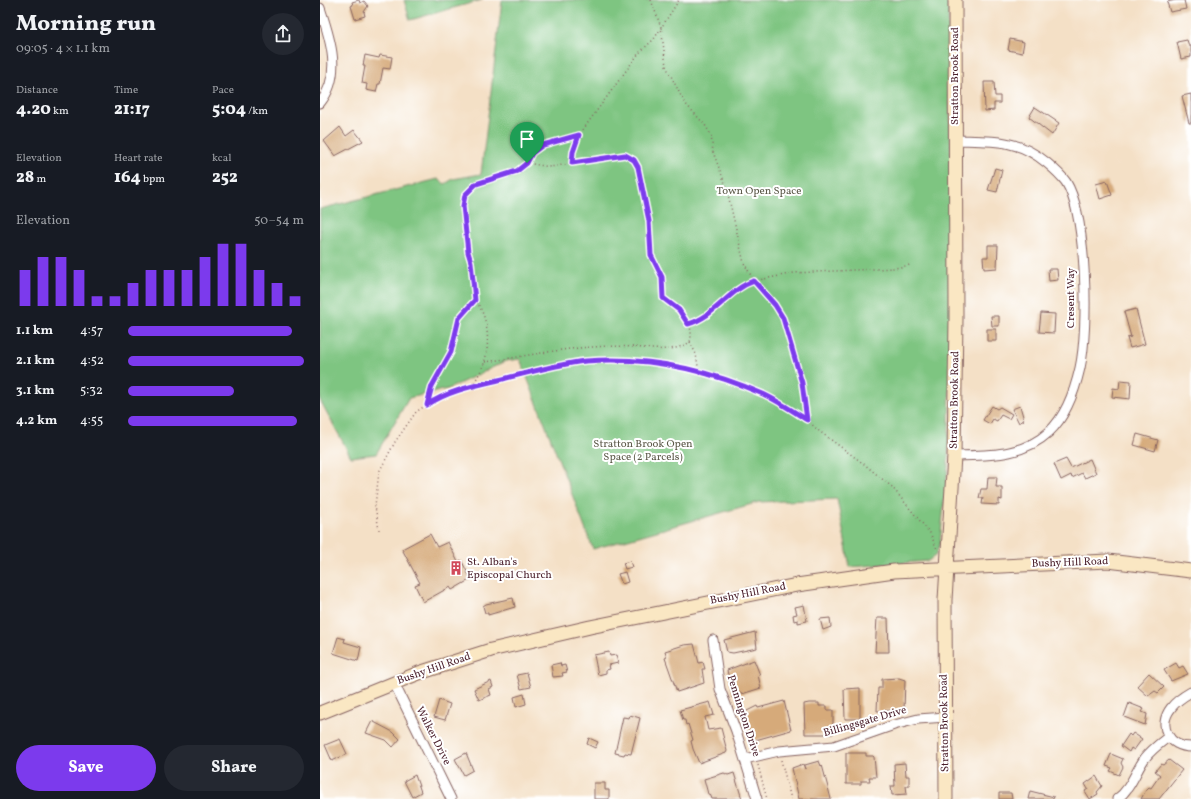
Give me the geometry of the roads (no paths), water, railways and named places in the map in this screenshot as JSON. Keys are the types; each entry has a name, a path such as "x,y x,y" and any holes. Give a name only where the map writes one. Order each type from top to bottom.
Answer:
{"main road":[{"name":"Stratton Brook Road","path":"946,799 944,630 954,456 956,319 955,0"},
{"name":"Bushy Hill Road","path":"320,713 394,683 452,662 492,650 751,593 894,571 947,568 1108,561 1191,571"}],"street":[{"path":"320,8 333,56 331,83 325,97 320,103"},
{"name":"Cresent Way","path":"954,456 992,455 1021,449 1032,444 1057,423 1066,409 1075,387 1081,366 1085,302 1081,231 1076,207 1066,182 1053,167 1037,155 1017,144 1002,141 955,140"},
{"name":"Pennington Drive","path":"713,640 720,689 728,708 757,799"},
{"name":"Walker Drive","path":"394,683 450,799"},
{"path":"1191,692 1172,707 1168,713 1165,730 1168,737 1175,744 1191,747"},
{"name":"Billingsgate Drive","path":"745,759 779,751 834,746 894,725 918,720 946,717"},
{"path":"1117,799 1127,789 1144,759 1168,737"}],"place":[{"name":"St. Alban's Episcopal Church","path":"456,568"}],"park label":[{"name":"Town Open Space","path":"759,191"},
{"name":"Stratton Brook Open Space (2 Parcels)","path":"643,450"}]}
